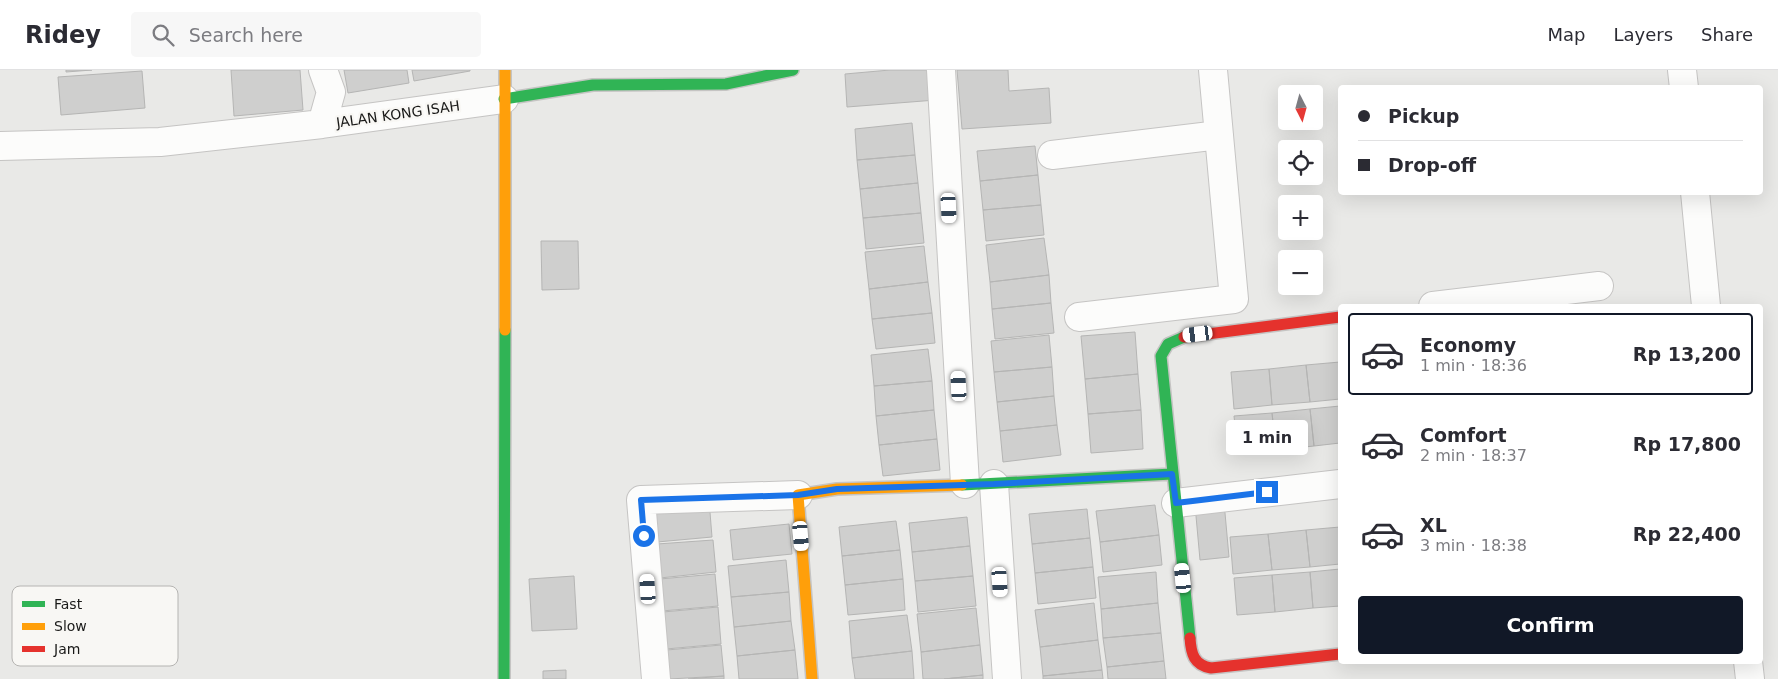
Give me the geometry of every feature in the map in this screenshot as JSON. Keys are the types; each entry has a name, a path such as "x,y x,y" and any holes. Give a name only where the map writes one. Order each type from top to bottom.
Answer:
{"street":[{"path":"322,124 331,92 323,70"},
{"path":"504,679 505,70"},
{"name":"JALAN KONG ISAH","path":"0,146 160,142 322,124 593,85 726,84 793,70"},
{"path":"941,70 965,484"},
{"path":"1079,317 1234,299 1213,70"},
{"path":"1682,70 1684,85"},
{"path":"1052,155 1219,135"},
{"path":"1695,195 1706,304"},
{"path":"1450,304 1599,286"},
{"path":"1338,317 1180,337 1168,343 1164,348 1162,356 1172,474 1191,652 1196,661 1208,669 1338,654"},
{"path":"656,679 641,500 798,495 837,489 994,484 1172,474"},
{"path":"994,484 1007,679"},
{"path":"1176,503 1338,484"},
{"path":"798,495 812,679"},
{"path":"1748,664 1750,679"}],"building":[{"path":"66,70 92,70 66,72"},
{"path":"231,70 300,70 303,110 234,116"},
{"path":"344,70 407,70 409,83 348,93"},
{"path":"412,70 470,70 470,71 414,81"},
{"path":"890,70 934,70 936,100 847,107 845,74"},
{"path":"957,70 1008,70 1009,91 1049,88 1051,123 962,129"},
{"path":"142,71 145,108 61,115 58,77"},
{"path":"912,123 915,155 857,160 855,129"},
{"path":"1035,146 1038,175 980,181 977,151"},
{"path":"915,155 918,183 860,189 857,160"},
{"path":"1038,175 1041,205 983,210 980,181"},
{"path":"918,183 921,213 863,218 860,189"},
{"path":"1041,205 1044,235 986,241 983,210"},
{"path":"921,213 924,243 866,249 863,218"},
{"path":"1044,238 1049,275 990,282 986,245"},
{"path":"541,241 578,241 579,289 542,290"},
{"path":"924,246 928,282 869,289 865,252"},
{"path":"1049,275 1051,303 992,309 990,282"},
{"path":"928,282 932,313 872,319 869,289"},
{"path":"1051,303 1054,333 995,339 992,309"},
{"path":"932,313 935,343 876,349 872,319"},
{"path":"1135,332 1138,374 1085,379 1081,336"},
{"path":"1049,335 1052,367 994,372 991,341"},
{"path":"928,349 932,381 874,386 871,355"},
{"path":"1338,362 1338,399 1310,402 1306,365"},
{"path":"1306,365 1310,402 1272,405 1269,369"},
{"path":"1052,367 1054,396 997,402 994,372"},
{"path":"1269,369 1272,405 1234,409 1231,372"},
{"path":"1138,374 1141,410 1088,414 1085,379"},
{"path":"932,381 934,410 876,416 874,386"},
{"path":"1054,396 1057,425 1000,431 997,402"},
{"path":"1338,406 1338,443 1314,446 1310,409"},
{"path":"1310,409 1314,446 1276,450 1272,413"},
{"path":"934,410 937,439 879,445 876,416"},
{"path":"1141,410 1143,449 1091,453 1088,414"},
{"path":"1272,413 1276,450 1238,453 1234,416"},
{"path":"1057,425 1061,455 1003,462 1000,431"},
{"path":"937,439 940,470 883,476 879,445"},
{"path":"709,500 712,537 657,542 653,505"},
{"path":"1224,502 1229,557 1200,560 1195,505"},
{"path":"1155,505 1159,535 1100,542 1096,511"},
{"path":"1087,509 1090,538 1032,544 1029,514"},
{"path":"967,517 970,546 912,552 909,523"},
{"path":"896,521 900,550 842,556 839,527"},
{"path":"789,524 792,554 733,560 730,530"},
{"path":"1338,527 1338,564 1310,567 1306,530"},
{"path":"1306,530 1310,567 1272,570 1268,534"},
{"path":"1268,534 1272,570 1233,574 1230,537"},
{"path":"1159,535 1162,565 1103,572 1100,542"},
{"path":"1090,538 1093,567 1035,573 1032,544"},
{"path":"713,540 716,572 660,578 657,544"},
{"path":"970,546 973,576 915,581 912,552"},
{"path":"900,550 903,579 845,585 842,556"},
{"path":"786,560 789,592 731,597 728,566"},
{"path":"1093,567 1096,598 1038,604 1035,573"},
{"path":"1338,569 1338,606 1313,608 1310,572"},
{"path":"1156,572 1158,603 1101,609 1098,577"},
{"path":"1310,572 1313,608 1275,612 1272,575"},
{"path":"715,574 718,606 662,611 660,579"},
{"path":"1272,575 1275,612 1237,615 1234,578"},
{"path":"574,576 577,629 532,631 529,579"},
{"path":"973,576 976,606 918,612 915,581"},
{"path":"903,579 905,610 848,615 845,585"},
{"path":"789,592 791,621 734,627 731,597"},
{"path":"1094,603 1098,640 1040,647 1035,610"},
{"path":"1158,603 1161,633 1103,638 1101,609"},
{"path":"718,607 721,644 666,649 663,612"},
{"path":"976,608 980,645 921,652 917,614"},
{"path":"907,615 912,651 852,658 849,621"},
{"path":"791,621 795,650 737,656 734,627"},
{"path":"1161,633 1164,661 1107,667 1103,638"},
{"path":"1098,640 1102,670 1043,676 1040,647"},
{"path":"721,645 724,676 669,679 667,650"},
{"path":"980,645 983,675 923,679 921,652"},
{"path":"795,650 798,679 739,679 737,656"},
{"path":"912,651 914,679 855,679 852,658"},
{"path":"1164,661 1166,679 1108,679 1107,667"},
{"path":"566,670 566,679 543,679 543,671"},
{"path":"1102,670 1103,679 1043,679 1043,676"},
{"path":"983,675 983,679 944,679"},
{"path":"724,676 724,679 688,679"}],"traffic: fast":[{"path":"504,99 593,85 726,84 793,70"},
{"path":"504,679 505,330"},
{"path":"1184,337 1168,344 1161,356 1190,638"},
{"path":"962,485 1172,474"}],"traffic: slow":[{"path":"505,70 505,330"},
{"path":"812,679 798,495 837,489 962,485"}],"traffic: jam":[{"path":"1184,337 1338,317"},
{"path":"1190,638 1194,658 1205,667 1211,668 1338,654"}],"route":[{"path":"644,536 641,500 798,495 837,489 994,484 1172,474 1176,503 1267,492"}]}
